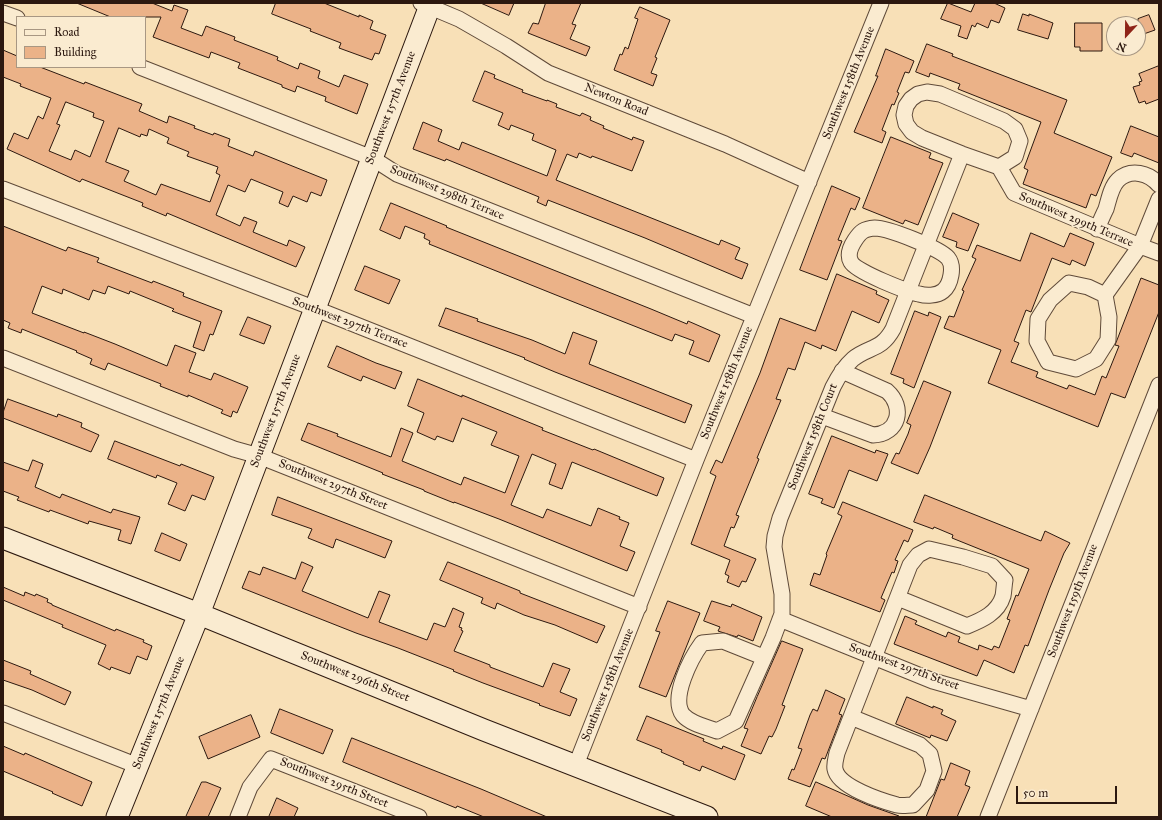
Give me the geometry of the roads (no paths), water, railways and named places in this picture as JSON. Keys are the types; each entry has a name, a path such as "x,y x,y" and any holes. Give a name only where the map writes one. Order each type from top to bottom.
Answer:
{"street":[{"name":"Southwest 158th Avenue","path":"576,765 696,460 881,3"},
{"name":"Newton Road","path":"427,4 460,19 548,73 725,144 809,182"},
{"name":"Southwest 157th Avenue","path":"117,817 199,614 316,309 427,4"},
{"path":"3,13 16,18"},
{"name":"Southwest 298th Terrace","path":"143,68 372,158 397,174 754,316"},
{"path":"927,92 940,94 1004,121 1015,129 1020,141 1015,157 998,167 962,154 912,132 906,124 904,115 906,106 911,99 918,94 927,92"},
{"name":"Southwest 158th Court","path":"763,657 723,641 702,643 692,657 684,679 678,702 683,715 692,722 717,731 736,721 780,619 783,604 774,547 775,536 780,518 833,387 842,371 860,354 878,346 885,340 893,329 907,290 962,154"},
{"name":"Southwest 299th Terrace","path":"998,167 1014,193 1159,253"},
{"path":"1097,228 1110,195 1119,180 1131,173 1140,173 1154,179 1159,185"},
{"name":"Southwest 297th Terrace","path":"3,188 316,309 696,460"},
{"path":"1104,295 1088,287 1069,283 1050,300 1038,318 1037,341 1048,362 1076,369 1096,359 1108,340 1109,317 1104,295 1140,246 1159,199"},
{"path":"882,228 926,245 948,258 952,268 950,281 943,291 931,295 919,294 907,290 857,269 851,263 849,254 853,242 859,234 866,229 882,228"},
{"name":"Southwest 297th Street","path":"3,358 234,449 259,456 639,607"},
{"path":"822,416 873,435 880,435 887,432 895,422 897,408 893,396 887,391 842,371"},
{"name":"Southwest 159th Avenue","path":"988,817 1159,385"},
{"name":"Southwest 296th Street","path":"3,538 199,614 484,730 707,817"},
{"path":"851,717 920,745 930,754 934,770 927,790 913,805 899,806 858,791 847,785 839,778 835,769 837,753 910,565 918,555 930,549 992,566 1004,580 1003,596 996,610 982,620 967,626 898,598"},
{"name":"Southwest 297th Street","path":"780,619 874,658 933,680 1031,710"},
{"path":"3,713 138,766"},
{"name":"Southwest 295th Street","path":"238,817 250,787 271,759 419,817"}]}
